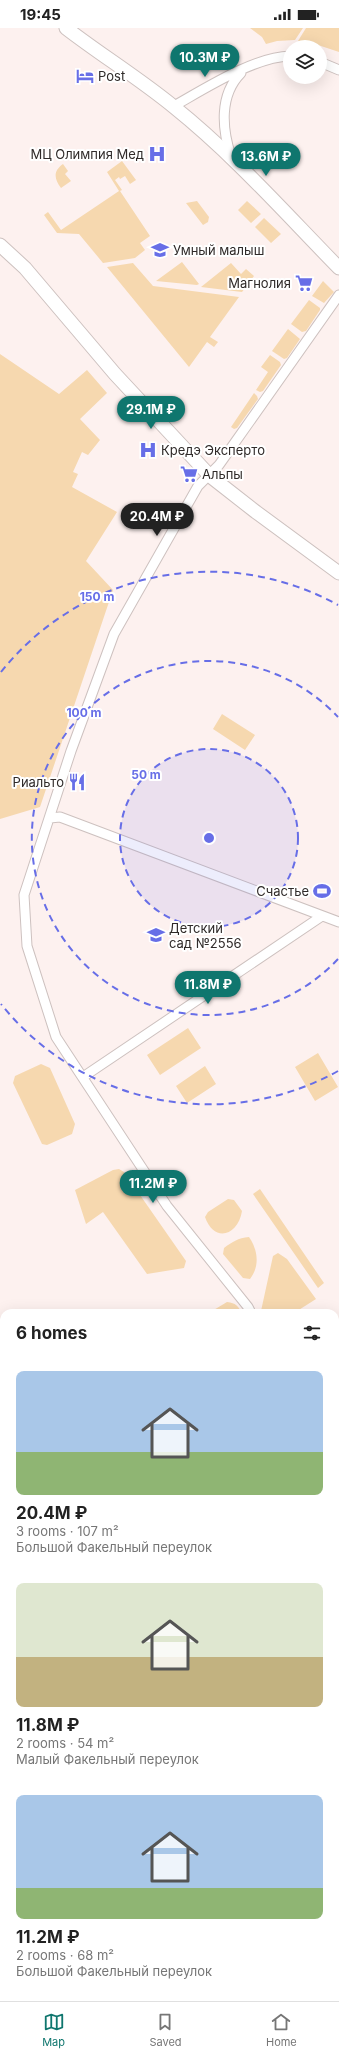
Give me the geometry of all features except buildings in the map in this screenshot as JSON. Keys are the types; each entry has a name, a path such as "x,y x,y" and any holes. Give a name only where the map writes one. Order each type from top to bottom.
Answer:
{"street":[{"path":"66,28 174,106 233,160 339,268"},
{"path":"174,106 246,68 269,59 283,57"},
{"path":"327,65 339,70"},
{"path":"233,160 224,130 225,103 234,80 246,68"},
{"path":"0,244 25,268 116,374 210,476 339,573"},
{"path":"249,1309 167,1206 56,1037 26,946 24,895 71,751 114,634 198,486 210,476 219,465 339,295"},
{"path":"50,818 60,817 339,922"},
{"path":"83,1077 322,916"}],"shaded area":[{"path":"250,28 303,28 295,40 283,40 266,44 262,37"},
{"path":"306,28 339,28 339,52 327,48 327,40 299,40"},
{"path":"122,161 136,180 130,184 125,176 120,179 119,177 115,180 122,190 120,191 150,236 140,243 145,250 135,258 103,263 79,234 57,233 44,215 48,212 61,230 119,191 107,172"},
{"path":"63,164 68,171 65,174 71,181 61,188 56,178 56,172 57,169"},
{"path":"197,201 209,217 208,222 203,225 186,203"},
{"path":"247,201 261,214 251,223 238,210"},
{"path":"264,218 281,234 271,243 255,227"},
{"path":"182,262 199,284 156,281"},
{"path":"133,263 153,286 239,297 210,337 218,342 214,347 207,342 189,367 107,267"},
{"path":"231,263 241,274 246,269 254,276 242,292 201,287"},
{"path":"323,281 334,292 324,303 312,296"},
{"path":"309,300 320,308 320,310 306,331 302,332 291,324"},
{"path":"288,329 300,339 287,358 284,359 272,351"},
{"path":"0,354 59,394 87,370 107,393 80,419 100,440 88,455 82,452 73,472 78,474 72,487 117,512 86,561 113,590 40,807 0,819"},
{"path":"270,355 280,362 281,365 263,391 260,392 256,390 268,372 261,367"},
{"path":"254,393 258,399 237,428 234,429 231,427"},
{"path":"222,714 255,735 245,750 213,729"},
{"path":"188,1028 201,1048 160,1075 147,1055"},
{"path":"318,1053 338,1087 315,1101 295,1067"},
{"path":"41,1064 50,1068 75,1124 72,1134 47,1145 42,1144 13,1083 15,1076"},
{"path":"205,1066 216,1084 187,1103 176,1086"},
{"path":"119,1169 124,1172 186,1261 184,1268 147,1274 103,1212 86,1224 75,1190 113,1170"},
{"path":"260,1189 324,1283 318,1288 253,1194"},
{"path":"228,1199 234,1200 242,1211 240,1220 231,1231 220,1233 214,1231 205,1217 208,1212"},
{"path":"249,1237 257,1258 255,1269 250,1279 243,1278 223,1254 224,1248 230,1244 238,1239"},
{"path":"278,1253 287,1259 316,1299 300,1309 261,1309 273,1256"},
{"path":"227,1302 233,1303 240,1309 215,1309"}],"place":[{"name":"Post","path":"85,76"},
{"name":"МЦ Олимпия Мед","path":"157,154"},
{"name":"Умный малыш","path":"160,250"},
{"name":"Магнолия","path":"304,283"},
{"name":"Кредэ Эксперто","path":"148,450"},
{"name":"Альпы","path":"189,474"},
{"name":"Риальто","path":"77,782"},
{"name":"Счастье","path":"322,891"},
{"name":"Детский сад №2556","path":"156,935"}]}
